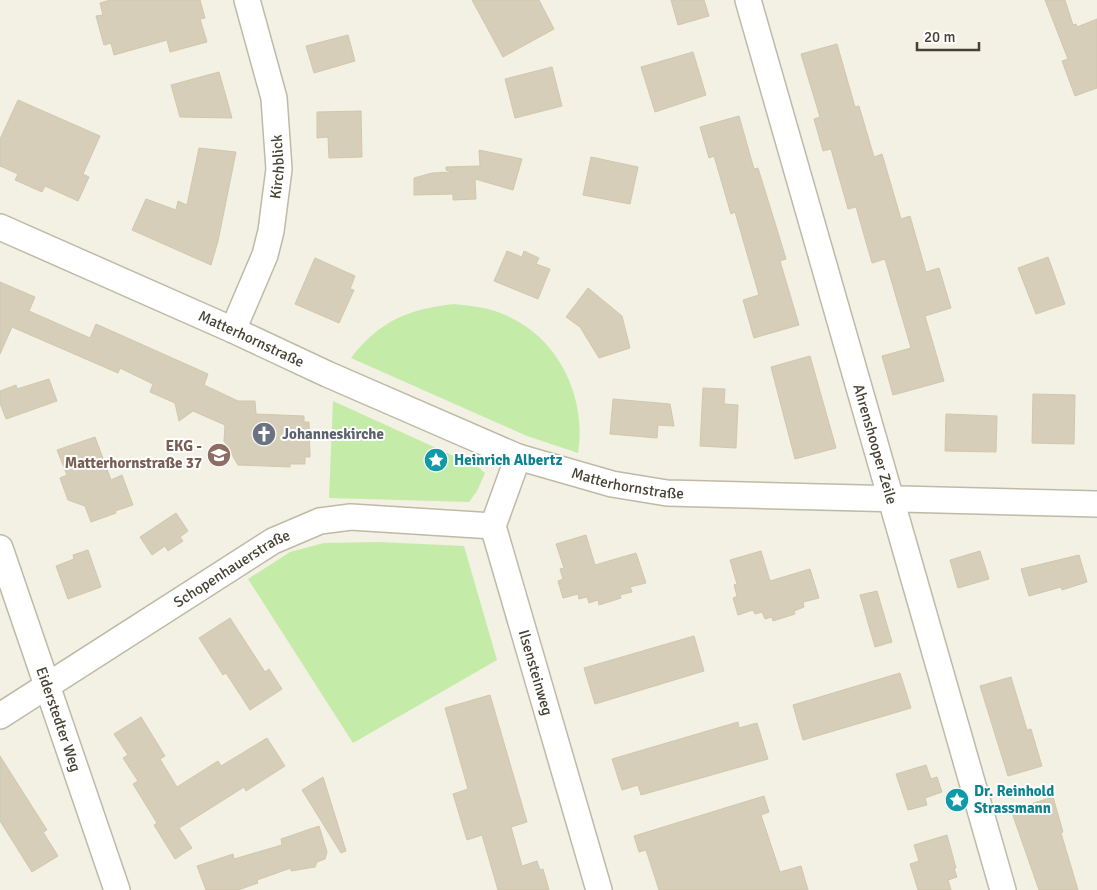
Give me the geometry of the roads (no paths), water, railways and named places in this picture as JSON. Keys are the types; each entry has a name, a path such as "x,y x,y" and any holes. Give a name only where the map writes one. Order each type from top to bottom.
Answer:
{"street":[{"name":"Kirchblick","path":"233,330 265,255 271,231 279,169 274,98 247,0"},
{"name":"Ahrenshooper Zeile","path":"748,0 1003,890"},
{"name":"Matterhornstraße","path":"0,227 233,330 327,374 518,457 612,484 667,493 1097,504"},
{"path":"493,526 518,457"},
{"name":"Schopenhauerstraße","path":"0,716 273,541 320,521 351,517 493,526"},
{"name":"Ilsensteinweg","path":"493,526 599,890"},
{"name":"Eiderstedter Weg","path":"0,548 117,890"}],"place":[{"name":"Johanneskirche","path":"264,434"},
{"name":"EKG - Matterhornstraße 37","path":"219,455"},
{"name":"Heinrich Albertz","path":"436,460"},
{"name":"Dr. Reinhold Strassmann","path":"957,800"}]}
